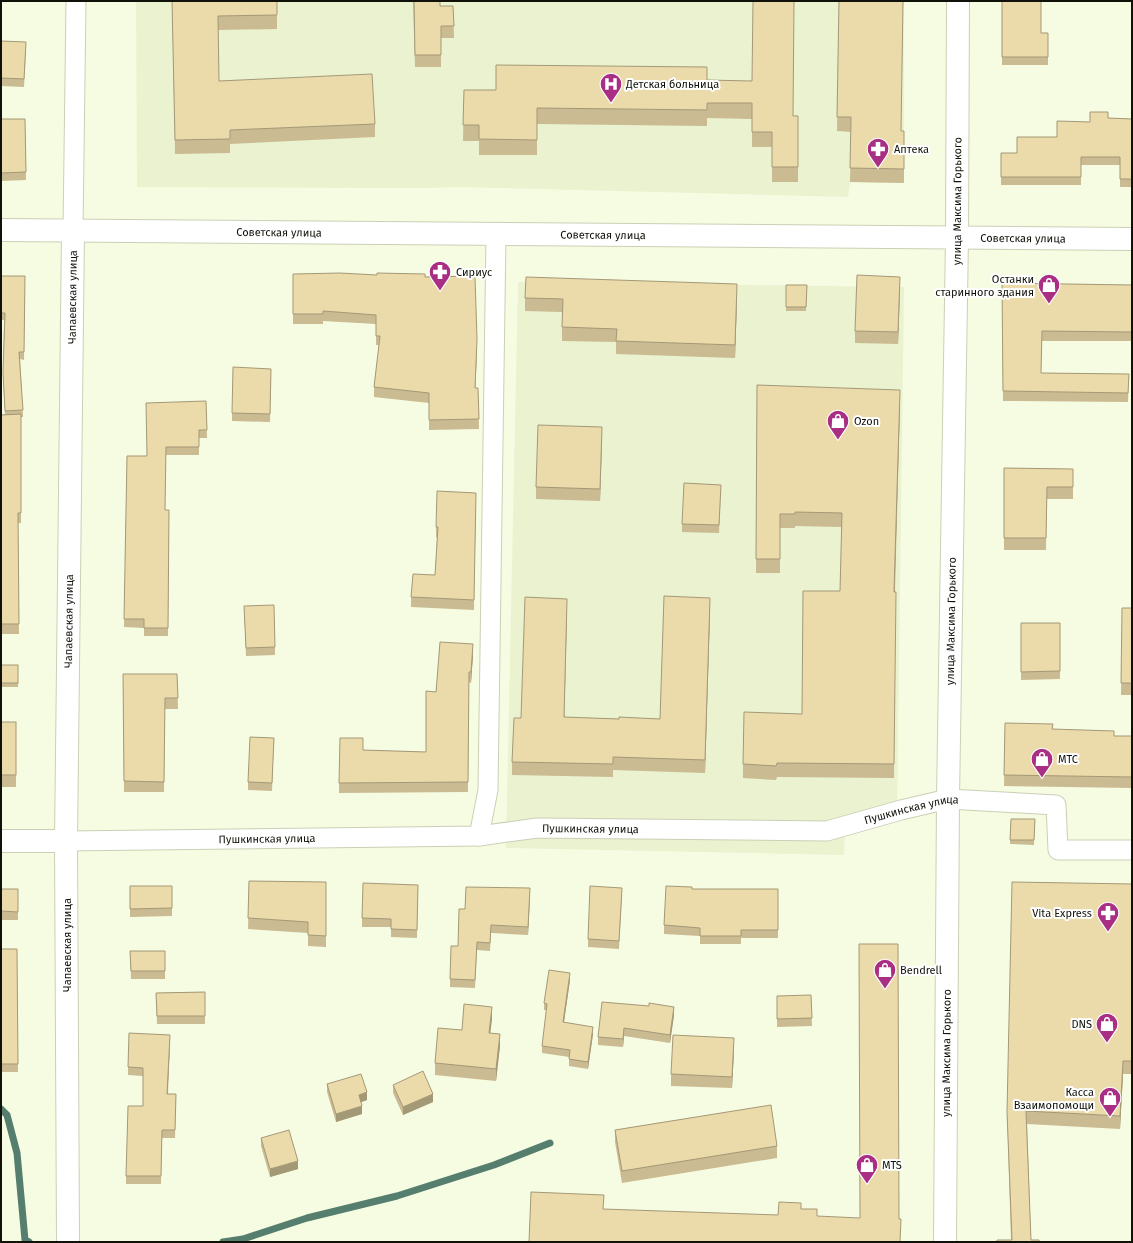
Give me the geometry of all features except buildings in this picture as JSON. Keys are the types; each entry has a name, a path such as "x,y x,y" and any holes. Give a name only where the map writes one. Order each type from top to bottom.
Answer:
{"main road":[{"name":"улица Максима Горького","path":"945,1242 948,799 957,238 958,1"},
{"name":"Советская улица","path":"1,230 1132,240"},
{"name":"Чапаевская улица","path":"68,1242 66,841 73,231"},
{"name":"Пушкинская улица","path":"1,841 66,841"}],"street":[{"name":"Чапаевская улица","path":"73,231 76,1"},
{"path":"479,836 488,790 496,234"},
{"name":"Пушкинская улица","path":"66,841 479,836 537,828 827,831 901,810 948,799 1056,805 1058,850 1132,850"}],"shaded area":[{"path":"136,1 904,1 904,183 850,182 848,197 461,187 137,187"},
{"path":"518,282 904,287 897,814 845,831 844,855 506,848"}],"waterway":[{"path":"1,1109 7,1115 17,1153 25,1240 29,1242"},
{"path":"223,1242 243,1239 307,1218 397,1196 494,1165 550,1143"}],"place":[{"name":"Детская больница","path":"611,104"},
{"name":"Аптека","path":"878,168"},
{"name":"Сириус","path":"440,292"},
{"name":"Останки старинного здания","path":"1049,304"},
{"name":"Ozon","path":"838,440"},
{"name":"МТС","path":"1042,778"},
{"name":"Vita Express","path":"1108,932"},
{"name":"Bendrell","path":"885,990"},
{"name":"DNS","path":"1107,1044"},
{"name":"Касса Взаимопомощи","path":"1110,1118"},
{"name":"MTS","path":"867,1184"}]}
